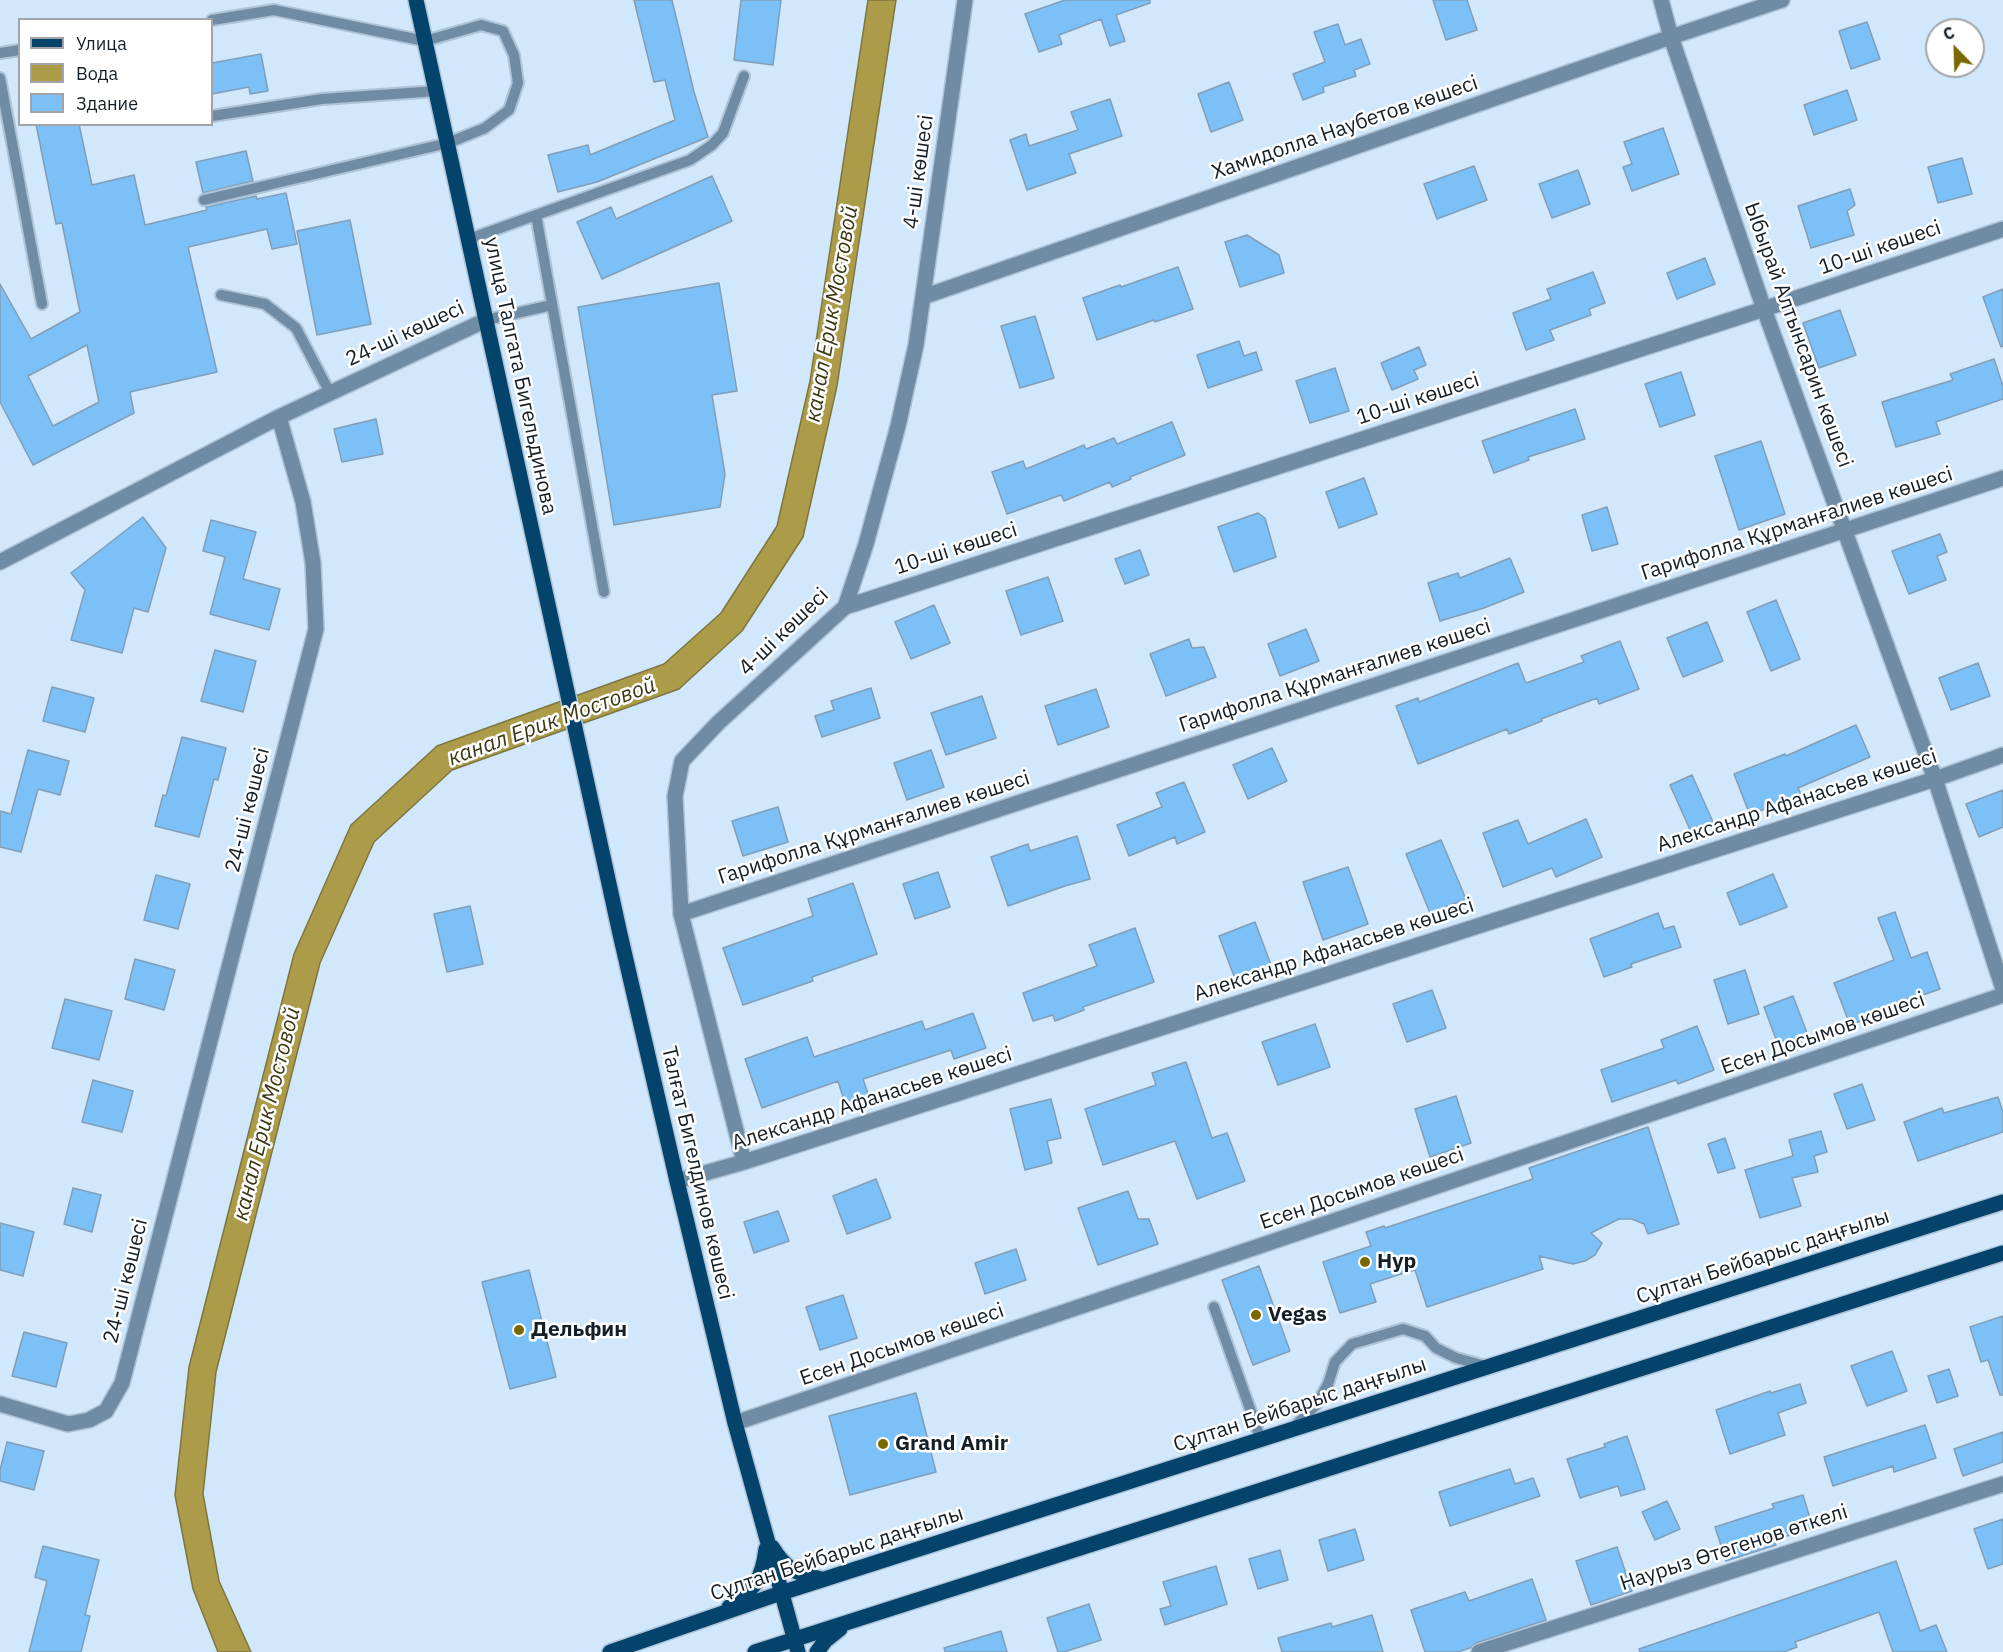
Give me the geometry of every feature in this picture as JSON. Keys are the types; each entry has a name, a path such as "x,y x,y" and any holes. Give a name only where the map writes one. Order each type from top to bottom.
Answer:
{"main road":[{"name":"улица Талгата Бигельдинова","path":"416,0 583,760"},
{"name":"Талғат Бигелдинов көшесі","path":"583,760 677,1181 735,1423 796,1646"},
{"name":"Сұлтан Бейбарыс даңғылы","path":"610,1652 781,1593 2003,1202"},
{"path":"755,1652 796,1646 849,1623 2003,1253"},
{"path":"767,1540 780,1560 791,1570 823,1580"},
{"path":"720,1614 755,1584 764,1569 767,1540"},
{"path":"817,1652 825,1641 849,1623"}],"street":[{"name":"4-ші көшесі","path":"744,1162 681,914 675,796 682,761 718,723 845,607 866,543 898,426 916,345 965,0"},
{"name":"Ыбырай Алтынсарин көшесі","path":"1660,0 1764,309 1935,779 2003,989"},
{"name":"Хамидолла Наубетов көшесі","path":"922,297 1782,0"},
{"name":"10-ші көшесі","path":"845,607 1764,309 2003,229"},
{"name":"24-ші көшесі","path":"0,1404 68,1424 89,1420 106,1411 122,1383 316,629 313,563 303,502 279,417 486,320"},
{"path":"0,562 279,417"},
{"name":"Гарифолла Құрманғалиев көшесі","path":"681,914 2003,478"},
{"name":"Александр Афанасьев көшесі","path":"677,1181 744,1162 1935,779 2003,755"},
{"name":"Есен Досымов көшесі","path":"735,1423 2003,995"},
{"name":"Наурыз Өтегенов өткелі","path":"1479,1652 2003,1484"}],"lane":[{"path":"204,200 448,143 486,128 509,110 518,82 514,55 502,31 481,25 425,41 274,10 213,20"},
{"path":"0,53 18,50"},
{"path":"469,238 690,160 712,145 723,133 744,76"},
{"path":"0,78 42,304"},
{"path":"213,116 322,99 437,91"},
{"path":"536,215 604,592"},
{"path":"221,295 265,304 296,328 330,393"},
{"path":"486,320 552,305"},
{"path":"1214,1307 1261,1440"},
{"path":"1290,1431 1317,1404 1328,1384 1335,1362 1352,1344 1403,1329 1425,1336 1436,1347 1456,1358 1489,1367"}],"water":[{"name":"канал Ерик Мостовой","path":"868,0 896,0 837,386 803,537 742,631 679,689 452,770 374,842 320,963 216,1372 203,1494 219,1581 251,1652 218,1652 193,1589 175,1495 189,1367 294,954 351,825 437,746 664,664 721,613 777,526 810,381"}],"building":[{"path":"634,0 672,0 694,92 708,137 597,182 558,192 548,155 588,145 590,155 675,120 665,80 654,82"},
{"path":"741,0 781,0 773,65 734,60"},
{"path":"1065,0 1150,0 1150,3 1116,15 1125,41 1110,46 1101,19 1059,35 1062,44 1039,52 1025,14"},
{"path":"1433,0 1467,0 1477,30 1446,40"},
{"path":"1867,22 1880,59 1851,69 1839,31"},
{"path":"1338,24 1345,45 1361,39 1370,64 1354,70 1356,76 1323,87 1324,92 1303,100 1293,74 1325,62 1314,32"},
{"path":"261,54 268,91 250,94 249,87 213,94 213,63"},
{"path":"1229,82 1243,120 1211,132 1198,94"},
{"path":"1847,90 1857,120 1814,135 1804,105"},
{"path":"1110,99 1122,136 1069,154 1076,173 1027,190 1010,140 1026,134 1029,146 1078,130 1071,112"},
{"path":"36,126 79,126 92,185 134,175 145,225 207,210 206,207 256,196 257,199 286,193 297,244 272,249 267,229 188,247 217,372 130,392 134,413 33,465 0,402 0,284 31,339 80,312 62,223 56,224","holes":["87,345 99,402 53,426 28,376"]},
{"path":"1663,128 1679,174 1632,191 1623,167 1632,164 1624,142"},
{"path":"246,151 253,181 203,193 196,162"},
{"path":"1962,158 1972,194 1938,203 1928,167"},
{"path":"1474,166 1487,200 1437,219 1424,184"},
{"path":"1578,170 1590,204 1552,218 1539,184"},
{"path":"712,176 732,221 602,279 577,222 611,207 616,219"},
{"path":"1850,189 1855,205 1847,211 1854,235 1811,248 1798,206"},
{"path":"350,220 371,324 317,335 297,231"},
{"path":"1247,235 1279,255 1284,273 1240,287 1225,242"},
{"path":"1705,258 1715,284 1677,299 1667,273"},
{"path":"1178,267 1193,309 1097,340 1083,298"},
{"path":"1593,272 1605,303 1589,309 1591,315 1550,330 1554,340 1526,350 1513,313 1551,299 1547,289"},
{"path":"719,283 737,391 712,395 725,474 720,507 614,525 578,307"},
{"path":"2003,289 2003,346 2001,347 1983,297"},
{"path":"1840,310 1856,355 1819,368 1803,323"},
{"path":"1035,316 1054,378 1020,388 1001,326"},
{"path":"1239,341 1244,356 1256,352 1262,370 1208,388 1197,355"},
{"path":"1419,347 1426,365 1414,370 1418,379 1392,390 1381,363"},
{"path":"1994,359 2003,386 2003,399 1936,422 1940,434 1896,447 1882,402 1953,380 1950,374"},
{"path":"1335,368 1349,411 1310,423 1296,381"},
{"path":"1681,372 1695,415 1660,427 1645,384"},
{"path":"1575,409 1585,439 1528,457 1529,460 1494,473 1482,441"},
{"path":"376,419 383,454 342,462 334,429"},
{"path":"1172,422 1185,455 1130,477 1131,479 1112,487 1110,482 1064,501 1061,495 1007,514 992,472 1023,461 1026,469 1084,445 1086,449 1114,438 1117,444"},
{"path":"1761,441 1785,514 1739,530 1715,456"},
{"path":"1364,478 1377,514 1339,528 1326,492"},
{"path":"1607,507 1618,544 1592,551 1582,515"},
{"path":"1258,513 1265,518 1276,557 1234,572 1218,527"},
{"path":"143,517 166,548 148,612 134,608 122,653 71,640 85,590 71,573"},
{"path":"211,520 256,532 243,579 280,589 269,630 210,614 225,557 203,551"},
{"path":"1940,534 1947,552 1937,556 1946,580 1909,594 1892,551"},
{"path":"1140,550 1149,575 1125,584 1115,559"},
{"path":"1510,558 1524,592 1484,608 1440,621 1428,583 1458,573 1460,578"},
{"path":"1048,577 1063,621 1021,635 1006,591"},
{"path":"1776,600 1800,659 1771,671 1747,612"},
{"path":"934,605 950,643 911,659 895,622"},
{"path":"1707,622 1723,661 1683,677 1667,638"},
{"path":"1306,629 1319,661 1280,676 1268,644"},
{"path":"1189,639 1192,648 1204,647 1216,677 1166,696 1150,654"},
{"path":"1620,641 1639,689 1599,704 1597,698 1509,734 1507,729 1418,764 1396,706 1418,698 1419,702 1518,663 1526,683 1584,662 1581,656"},
{"path":"215,650 256,661 243,712 201,701"},
{"path":"1978,663 1990,696 1951,710 1939,678"},
{"path":"52,687 94,698 85,732 43,721"},
{"path":"871,688 880,718 822,737 815,716 834,710 831,701"},
{"path":"1096,689 1109,727 1058,745 1045,706"},
{"path":"982,696 996,738 946,755 931,713"},
{"path":"1856,725 1870,757 1798,788 1801,794 1750,815 1734,774 1785,754 1786,756"},
{"path":"182,737 226,748 218,780 214,779 199,837 155,826 163,795 166,796"},
{"path":"1272,748 1287,781 1248,799 1233,765"},
{"path":"28,750 69,761 60,795 38,789 21,852 0,847 0,811 11,814"},
{"path":"931,750 944,787 907,800 894,763"},
{"path":"1692,775 1713,822 1691,832 1670,785"},
{"path":"1184,782 1205,832 1177,844 1175,837 1129,856 1117,825 1162,807 1156,793"},
{"path":"2003,790 2003,827 1979,837 1966,804"},
{"path":"778,807 788,842 743,856 732,821"},
{"path":"1586,819 1602,857 1556,877 1552,868 1503,887 1483,833 1518,820 1528,844"},
{"path":"1077,836 1090,879 1008,906 991,857 1028,844 1030,851"},
{"path":"1441,840 1466,899 1430,913 1406,854"},
{"path":"1348,867 1368,924 1323,940 1303,882"},
{"path":"938,872 950,907 915,919 903,884"},
{"path":"1773,874 1787,907 1740,925 1727,893"},
{"path":"156,875 190,884 178,929 144,920"},
{"path":"853,883 877,954 812,977 813,981 743,1005 723,948 813,916 808,899"},
{"path":"470,906 483,964 447,972 434,914"},
{"path":"1895,912 1911,958 1927,952 1940,989 1886,1008 1887,1011 1850,1025 1834,983 1894,960 1878,918"},
{"path":"1658,913 1664,929 1674,926 1681,947 1631,964 1632,967 1604,977 1590,939"},
{"path":"1255,922 1271,965 1235,979 1219,936"},
{"path":"1135,928 1154,982 1083,1007 1084,1010 1055,1021 1053,1015 1033,1021 1023,993 1097,966 1089,945"},
{"path":"135,959 175,970 164,1010 125,999"},
{"path":"1745,970 1759,1014 1728,1024 1714,980"},
{"path":"1432,990 1446,1028 1407,1042 1393,1004"},
{"path":"1793,996 1809,1038 1780,1050 1764,1007"},
{"path":"65,999 112,1011 99,1060 52,1048"},
{"path":"973,1013 986,1048 954,1059 951,1050 863,1079 871,1102 847,1110 838,1081 762,1108 745,1059 807,1037 814,1057 922,1021 925,1030"},
{"path":"1315,1024 1330,1067 1278,1085 1262,1042"},
{"path":"1697,1026 1714,1070 1678,1084 1676,1080 1612,1102 1601,1070 1664,1048 1661,1040"},
{"path":"1186,1062 1212,1138 1227,1133 1245,1181 1197,1199 1175,1141 1103,1165 1085,1109 1156,1085 1152,1073"},
{"path":"93,1080 133,1091 122,1132 82,1122"},
{"path":"1862,1084 1875,1120 1847,1129 1834,1094"},
{"path":"1456,1096 1471,1143 1430,1157 1415,1109"},
{"path":"1998,1097 2003,1112 2003,1132 1918,1161 1904,1122 1942,1108 1944,1113"},
{"path":"1051,1099 1061,1138 1047,1141 1052,1163 1025,1170 1010,1109"},
{"path":"1648,1127 1679,1224 1648,1234 1644,1224 1632,1219 1619,1219 1591,1233 1602,1243 1595,1255 1585,1261 1573,1264 1539,1256 1543,1269 1427,1307 1415,1270 1370,1284 1376,1302 1340,1313 1323,1262 1371,1246 1366,1232 1384,1226 1385,1228 1533,1179 1529,1168"},
{"path":"1821,1131 1827,1152 1814,1156 1818,1172 1792,1178 1801,1206 1760,1218 1745,1170 1793,1156 1789,1140"},
{"path":"1725,1138 1735,1168 1718,1173 1708,1144"},
{"path":"876,1179 891,1218 847,1234 833,1196"},
{"path":"73,1188 101,1195 92,1232 64,1224"},
{"path":"1128,1191 1138,1219 1149,1219 1158,1244 1098,1265 1078,1208"},
{"path":"778,1211 789,1241 754,1253 744,1222"},
{"path":"0,1223 34,1232 23,1276 0,1270"},
{"path":"1016,1249 1026,1280 985,1294 975,1263"},
{"name":"Vegas","path":"1259,1266 1290,1351 1253,1365 1222,1280"},
{"name":"Дельфин","path":"529,1270 556,1377 510,1389 482,1282"},
{"path":"843,1295 857,1338 820,1350 806,1307"},
{"path":"2003,1316 2003,1395 2000,1395 1988,1360 1981,1362 1970,1327"},
{"path":"24,1332 67,1343 56,1387 12,1376"},
{"path":"1892,1351 1907,1391 1867,1406 1851,1366"},
{"path":"1949,1369 1958,1396 1937,1403 1928,1376"},
{"path":"1800,1384 1806,1403 1778,1413 1785,1435 1730,1454 1716,1410 1770,1391 1771,1393"},
{"name":"Grand Amir","path":"916,1393 936,1472 850,1495 829,1416"},
{"path":"1925,1425 1936,1458 1894,1472 1893,1466 1833,1486 1824,1457"},
{"path":"2003,1432 2003,1462 1963,1476 1954,1449"},
{"path":"1627,1436 1645,1489 1621,1496 1618,1486 1580,1498 1567,1459 1605,1447 1604,1444"},
{"path":"7,1442 44,1451 34,1490 0,1481 0,1470"},
{"path":"1510,1469 1515,1484 1533,1478 1540,1496 1450,1526 1439,1492"},
{"path":"1803,1495 1813,1528 1774,1540 1776,1545 1726,1561 1715,1527 1774,1508 1772,1504"},
{"path":"1667,1501 1680,1529 1655,1540 1642,1512"},
{"path":"2003,1519 2003,1564 1988,1569 1974,1529"},
{"path":"1355,1529 1364,1560 1328,1571 1319,1540"},
{"path":"43,1546 99,1560 85,1615 90,1616 81,1652 29,1652 47,1581 35,1577"},
{"path":"1617,1547 1632,1591 1591,1605 1576,1561"},
{"path":"1280,1550 1288,1580 1258,1589 1249,1559"},
{"path":"1896,1561 1920,1631 1936,1625 1947,1652 1893,1652 1879,1612 1795,1642 1797,1647 1784,1652 1640,1652 1639,1649"},
{"path":"1216,1566 1227,1604 1165,1625 1160,1609 1171,1606 1163,1582"},
{"path":"1532,1579 1546,1620 1476,1643 1458,1652 1425,1652 1411,1610 1465,1592 1469,1601"},
{"path":"1089,1604 1101,1640 1058,1652 1047,1618"},
{"path":"1372,1615 1383,1652 1282,1652 1278,1638 1331,1623 1332,1627"},
{"path":"1001,1631 1007,1652 945,1652 944,1648"}],"place":[{"name":"Нур","path":"1365,1262"},
{"name":"Vegas","path":"1256,1315"},
{"name":"Дельфин","path":"519,1330"},
{"name":"Grand Amir","path":"883,1444"}]}
